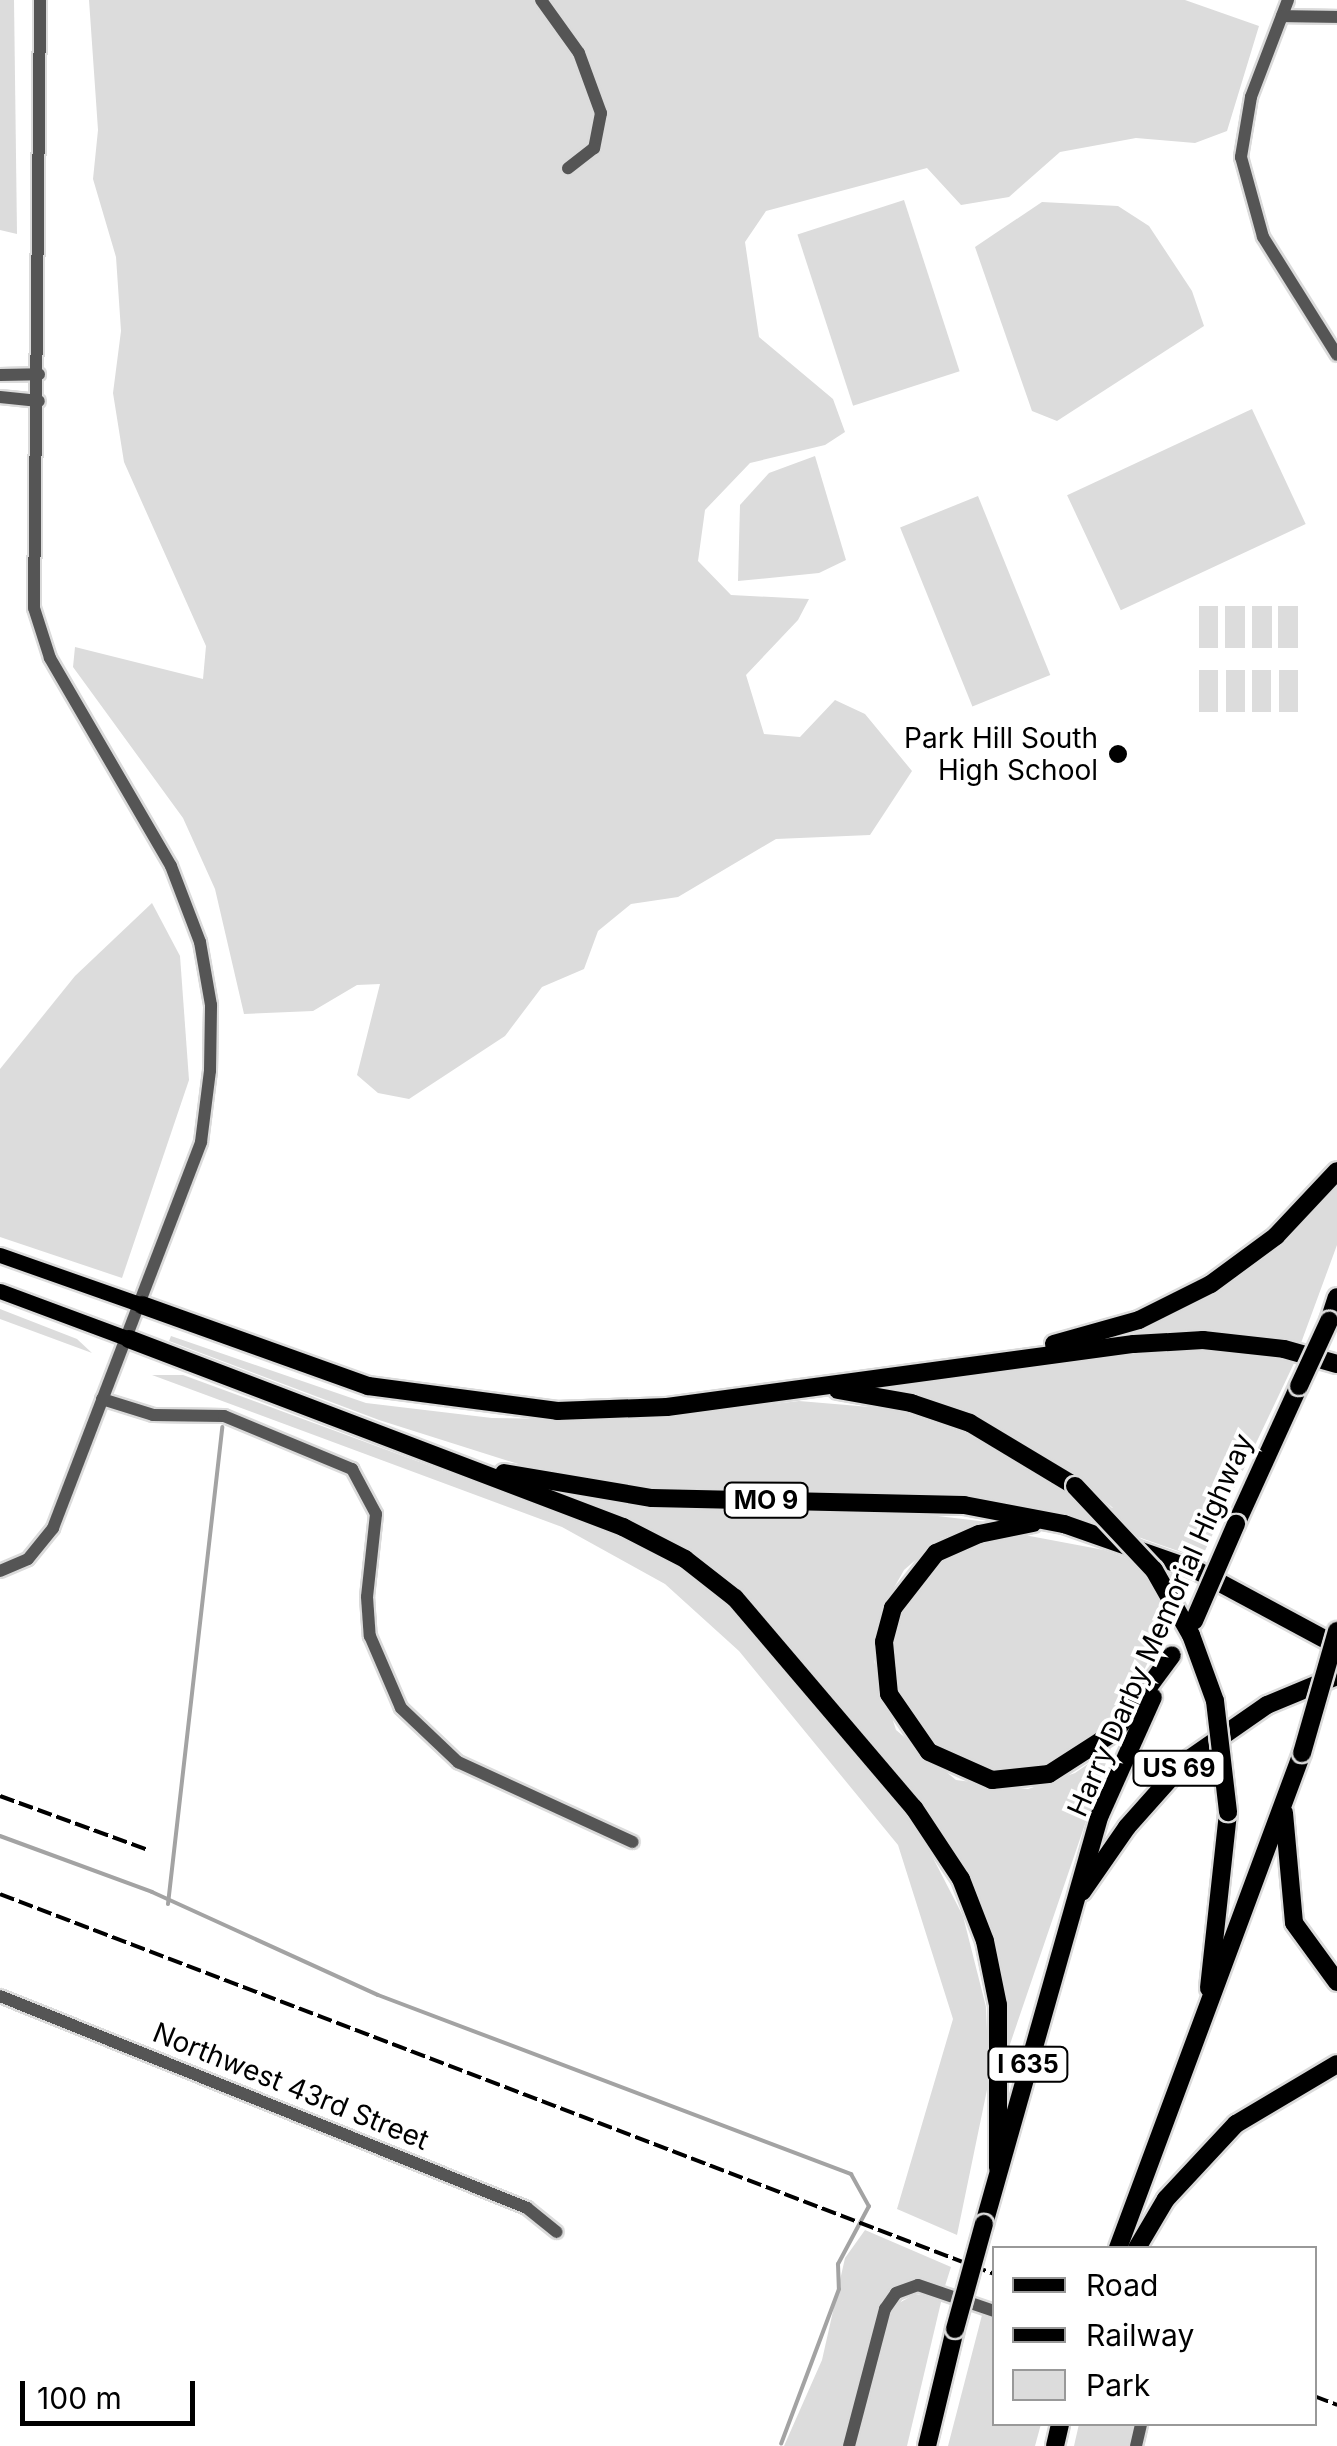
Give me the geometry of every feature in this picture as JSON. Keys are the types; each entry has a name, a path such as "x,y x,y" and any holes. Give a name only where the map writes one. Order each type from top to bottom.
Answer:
{"highway":[{"path":"975,1363 1100,1333 1176,1303 1276,1236 1337,1171"},
{"name":"Harry Darby Memorial Highway","path":"928,2446 998,2168 1100,1815 1172,1655 1194,1622 1337,1297"},
{"path":"142,1305 315,1370 424,1398 557,1411 667,1407 975,1363 1202,1340 1284,1348 1337,1364"},
{"name":"MO 9","path":"130,1339 469,1468 652,1498 964,1505 1064,1524 1198,1571 1337,1646"},
{"path":"794,1390 849,1391 941,1412 1006,1440 1076,1486 1154,1570 1192,1635 1216,1700 1228,1812 1209,2004"},
{"path":"469,1468 623,1527 707,1574 757,1619 914,1808 961,1880 994,1979 998,2168"},
{"path":"1064,1524 1002,1528 956,1542 928,1558 905,1584 887,1624 884,1660 890,1694 916,1740 943,1762 976,1777 1040,1778 1085,1756 1116,1731 1172,1655"},
{"path":"1119,2246 1302,1754 1337,1631"},
{"name":"US 69","path":"1074,1904 1127,1826 1185,1762 1241,1720 1332,1677"},
{"path":"1283,1804 1294,1923 1312,1956 1337,1982"},
{"path":"1138,2246 1166,2199 1236,2124 1337,2064"}],"main road":[{"path":"0,1255 142,1305"},
{"name":"MO 9","path":"0,1290 130,1339"}],"street":[{"path":"0,1571 28,1560 53,1528 130,1339 200,1142 210,1094 212,1005 200,942 170,866 50,658 34,608 30,561 40,374 40,0"},
{"path":"541,0 579,54 601,112 594,148 568,168"},
{"path":"1288,0 1242,130 1244,181 1263,237 1337,355"},
{"path":"1282,16 1337,17"},
{"path":"0,375 40,374"},
{"path":"0,397 39,401"},
{"path":"102,1400 153,1416 224,1416 352,1469 371,1498 377,1522 367,1597 370,1636 403,1711 458,1762 633,1842"},
{"name":"Northwest 43rd Street","path":"0,1996 527,2208 557,2232"},
{"path":"850,2446 884,2309 896,2293 918,2285 992,2310"}],"green space":[{"path":"0,0 14,0 17,234 0,230"},
{"path":"89,0 1185,0 1259,26 1227,131 1195,143 1136,138 1060,152 1009,197 961,205 927,168 766,211 745,242 759,337 833,399 845,432 825,445 750,463 705,510 698,561 731,595 809,599 798,620 746,675 764,734 800,737 835,700 865,714 912,771 870,835 776,839 678,897 631,904 598,931 584,969 542,987 505,1036 409,1099 378,1093 357,1075 380,984 357,985 313,1011 244,1014 215,889 183,818 73,667 75,647 203,679 206,646 124,462 113,393 121,331 116,257 93,179 98,130"},
{"path":"904,200 960,371 853,406 797,235"},
{"path":"1042,202 1118,206 1149,226 1192,291 1204,326 1057,421 1032,411 975,247"},
{"path":"1252,409 1306,524 1121,610 1067,495"},
{"path":"815,456 846,560 819,573 738,581 740,505 769,473"},
{"path":"978,496 1050,675 972,706 900,527"},
{"path":"1199,606 1218,606 1218,648 1199,648"},
{"path":"1225,606 1245,606 1245,648 1225,648"},
{"path":"1252,606 1272,606 1272,648 1252,648"},
{"path":"1278,606 1298,606 1298,648 1278,648"},
{"path":"1199,670 1218,670 1218,712 1199,712"},
{"path":"1226,670 1245,670 1245,712 1226,712"},
{"path":"1252,670 1271,670 1271,712 1252,712"},
{"path":"1279,670 1298,670 1298,712 1279,712"},
{"path":"152,903 180,956 189,1080 122,1278 0,1237 0,1069 75,976"},
{"path":"1337,1179 1337,1245 1301,1343 1196,1330 1094,1341 1161,1316"},
{"path":"0,1309 77,1339 92,1353 0,1319"},
{"path":"171,1336 366,1403 492,1418 631,1420 799,1401 894,1409 988,1441 1058,1481 1081,1503 1113,1508 1076,1476 993,1426 868,1388 1134,1351 1213,1346 1297,1357 1201,1559 1095,1522 994,1502 910,1493 645,1488 537,1470 379,1420 169,1341"},
{"path":"152,1375 183,1375 618,1535 703,1582 748,1623 917,1827 963,1916 986,2007 989,2080 957,2235 897,2209 953,2019 898,1845 739,1651 665,1584 562,1527"},
{"path":"570,1496 646,1506 904,1512 988,1522 941,1538 904,1570 881,1611 874,1661 896,1730 956,1780 1028,1789 1075,1773 1111,1748 1007,2053 1003,1997 918,1801 736,1589"},
{"path":"1019,1534 1104,1550 1188,1580 1131,1697 1100,1737 1044,1770 1005,1774 962,1765 929,1742 899,1698 893,1632 899,1609 923,1573 957,1548"},
{"path":"865,2230 951,2267 945,2286 901,2283 879,2310 841,2446 784,2446 822,2360 845,2258"},
{"path":"915,2294 942,2298 907,2446 855,2446 892,2307"},
{"path":"982,2315 992,2319 992,2426 1040,2426 1035,2446 948,2446"},
{"path":"1079,2426 1134,2426 1129,2446 1074,2446"}],"waterway":[{"path":"168,1904 222,1427"},
{"path":"0,1836 152,1892 378,1995 851,2174 869,2206 838,2264 839,2289 781,2444"}],"railway":[{"path":"0,1796 148,1850"},
{"path":"0,1894 992,2273"},
{"path":"1317,2397 1337,2405"}],"place":[{"name":"Park Hill South High School","path":"1118,754"}]}
